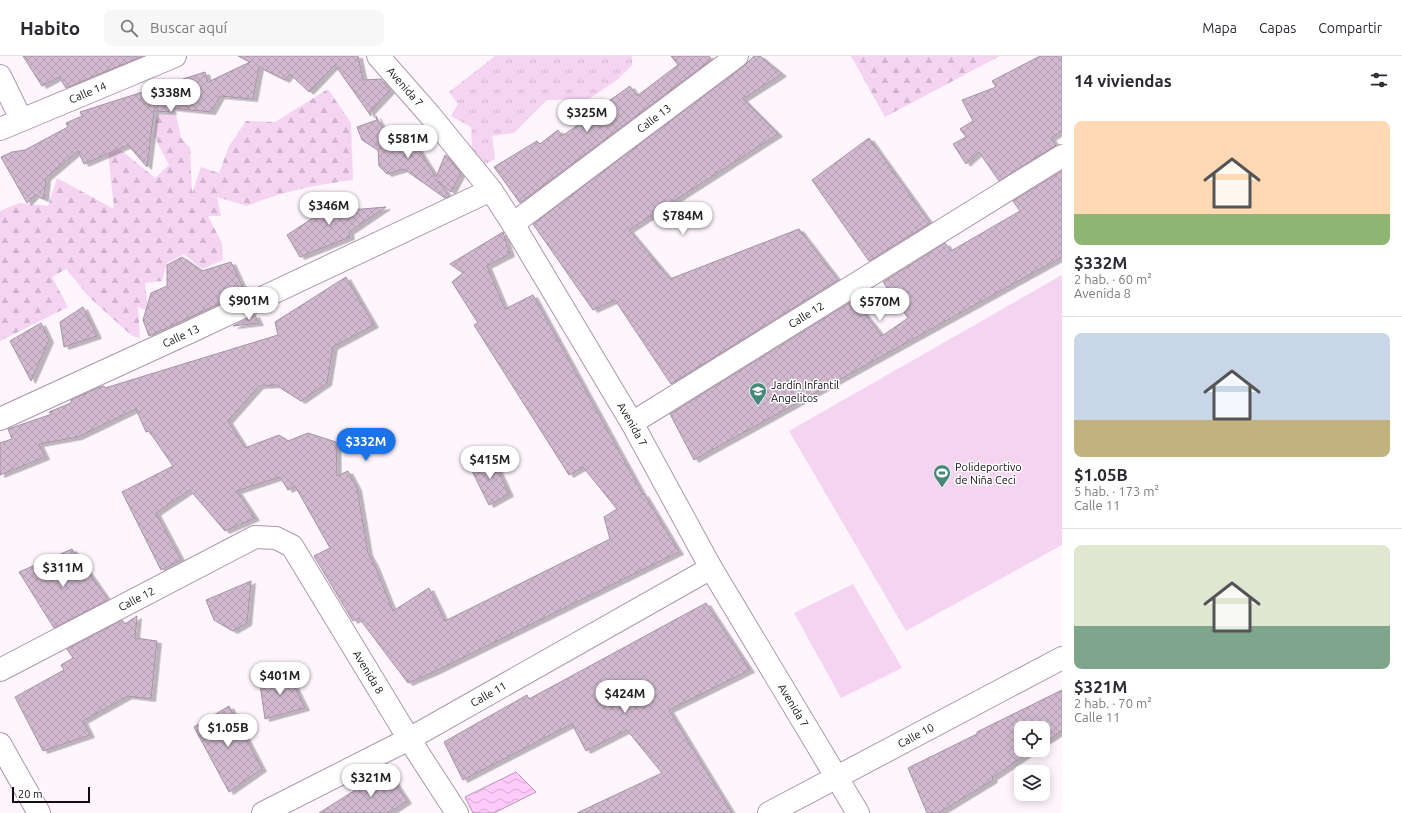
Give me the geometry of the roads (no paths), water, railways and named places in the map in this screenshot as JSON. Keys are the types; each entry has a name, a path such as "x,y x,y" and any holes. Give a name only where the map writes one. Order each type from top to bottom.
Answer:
{"street":[{"name":"Calle 14","path":"0,129 175,56"},
{"name":"Avenida 7","path":"378,56 429,114 491,190 513,224 632,423 711,568 858,813"},
{"name":"Calle 13","path":"513,224 737,56"},
{"path":"0,76 21,119"},
{"name":"Calle 12","path":"632,423 1062,156"},
{"name":"Calle 13","path":"0,419 491,190"},
{"name":"Calle 12","path":"0,670 255,537 276,538"},
{"name":"Avenida 8","path":"276,538 292,546 409,739 457,813"},
{"name":"Calle 11","path":"263,813 409,739 711,568"},
{"name":"Calle 10","path":"769,813 1062,658"},
{"path":"0,744 39,813"}],"water":[{"path":"516,772 536,792 494,813 473,813 465,797"}],"place":[{"name":"Jardín Infantil Angelitos","path":"758,406"},
{"name":"Polideportivo de Niña Ceci","path":"942,488"}]}
